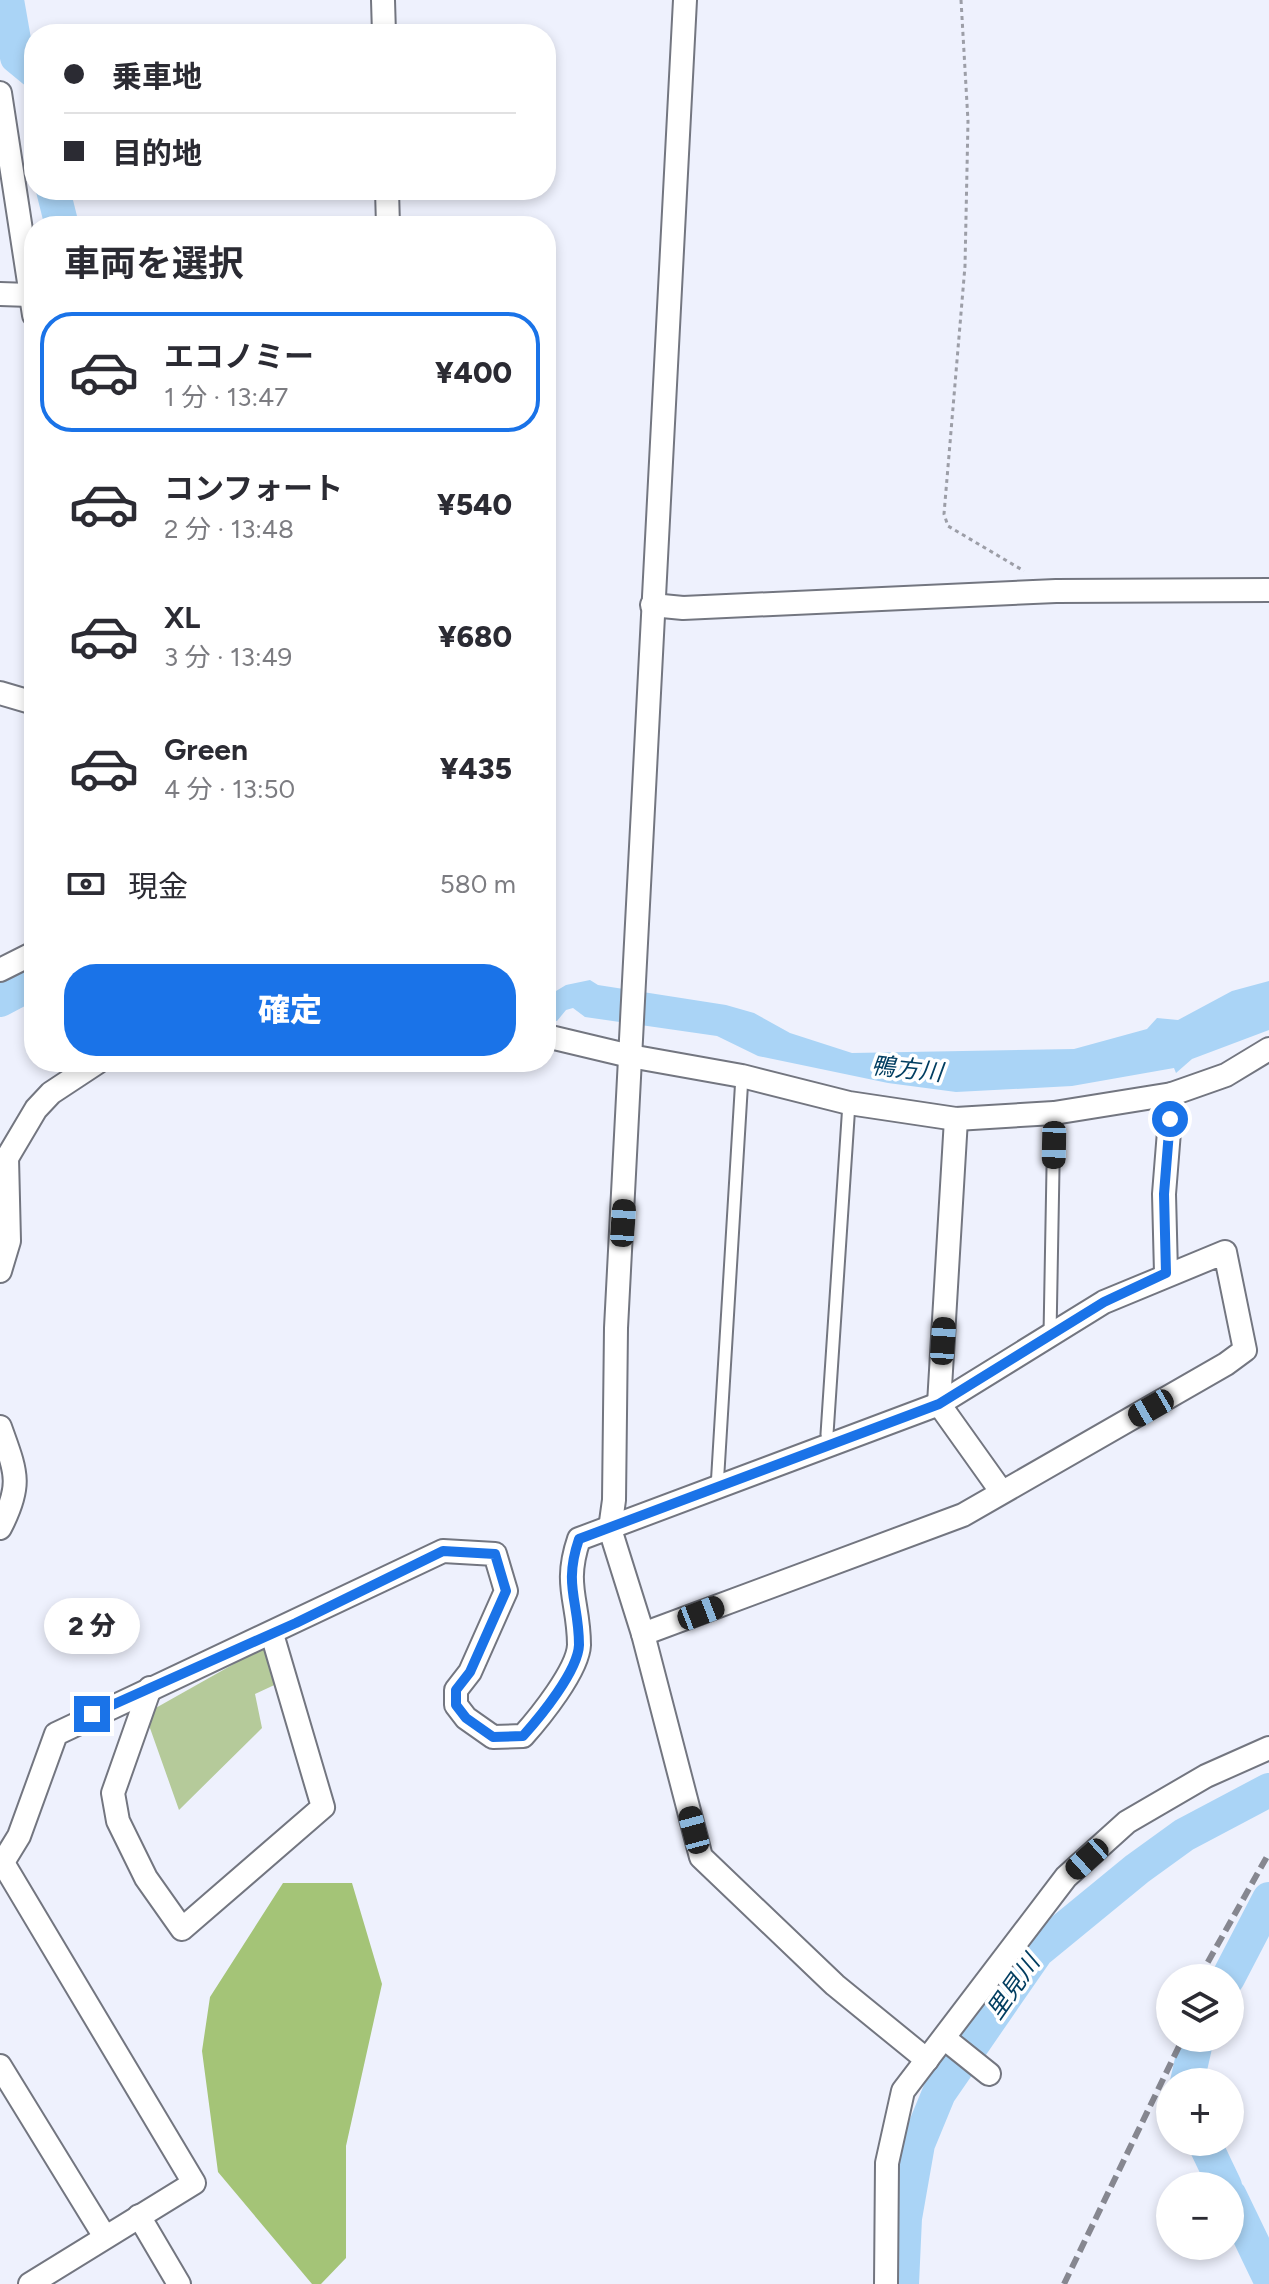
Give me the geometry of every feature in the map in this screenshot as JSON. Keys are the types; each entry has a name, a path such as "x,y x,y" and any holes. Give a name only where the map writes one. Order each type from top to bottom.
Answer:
{"street":[{"path":"383,0 384,24"},
{"path":"685,0 637,898 610,1529 643,1634 701,1857 835,1985 927,2060"},
{"path":"0,93 24,237"},
{"path":"0,294 24,302"},
{"path":"652,605 683,608 1056,591 1269,590"},
{"path":"0,693 24,700"},
{"path":"0,970 24,958"},
{"path":"556,1037 630,1045 849,1103 956,1119 1054,1113 1172,1094 1226,1075 1269,1049"},
{"path":"0,1271 9,1241 4,1160 36,1109 51,1093 83,1072"},
{"path":"1166,1273 1164,1194 1172,1094"},
{"path":"956,1119 939,1404 1001,1491"},
{"path":"30,2284 194,2183 1,1863 19,1836 56,1734 443,1551 495,1554 506,1591 470,1672 456,1690 456,1705 466,1718 493,1737 523,1736 552,1704 579,1648 569,1567 579,1539 939,1404 1104,1302 1166,1273 1225,1252 1245,1350 963,1515 643,1634"},
{"path":"0,1427 15,1468 15,1499 0,1528"},
{"path":"150,1688 113,1793 118,1821 146,1878 182,1929 323,1807 272,1634"},
{"path":"886,2284 887,2163 903,2091 1066,1877 1127,1822 1206,1776 1269,1748"},
{"path":"944,2038 989,2074"},
{"path":"0,2066 105,2237"},
{"path":"139,2216 179,2284"}],"lane":[{"path":"717,1488 742,1076"},
{"path":"832,1445 827,1434 849,1103"},
{"path":"1050,1335 1054,1113"}],"path":[{"path":"961,0 968,121 965,266 944,514 948,526 1056,591"}],"green space":[{"path":"264,1647 283,1681 255,1694 262,1728 179,1810 145,1714"},
{"path":"283,1883 352,1883 382,1984 346,2146 346,2258 321,2284 312,2284 218,2172 202,2051 210,1997"}],"water":[{"path":"590,980 598,985 726,1005 754,1013 790,1033 852,1053 1074,1049 1147,1029 1157,1018 1178,1020 1232,991 1269,981 1269,1030 1192,1059 1176,1073 1174,1068 1072,1086 956,1092 888,1083 758,1056 717,1036 585,1017 573,1008 566,1010 556,1021 556,991 566,985"}],"waterway":[{"name":"鴨方川","path":"7,0 17,57 24,63"},
{"name":"鴨方川","path":"56,200 60,216"},
{"path":"0,1000 24,987"},
{"name":"里見川","path":"902,2284 905,2218 918,2144 939,2093 1037,1951 1137,1869 1184,1835 1269,1790"},
{"path":"1235,1964 1269,1899"},
{"path":"1190,2068 1194,2052"},
{"path":"1211,2156 1218,2172"},
{"path":"1244,2225 1269,2277"}],"railway":[{"path":"1207,1964 1269,1853"},
{"path":"1064,2284 1176,2052"}],"route":[{"path":"92,1714 296,1623 443,1551 495,1554 506,1591 470,1672 456,1690 456,1705 466,1718 493,1737 523,1736 552,1704 579,1648 569,1567 579,1539 939,1404 1104,1302 1166,1273 1164,1194 1170,1119"}]}
